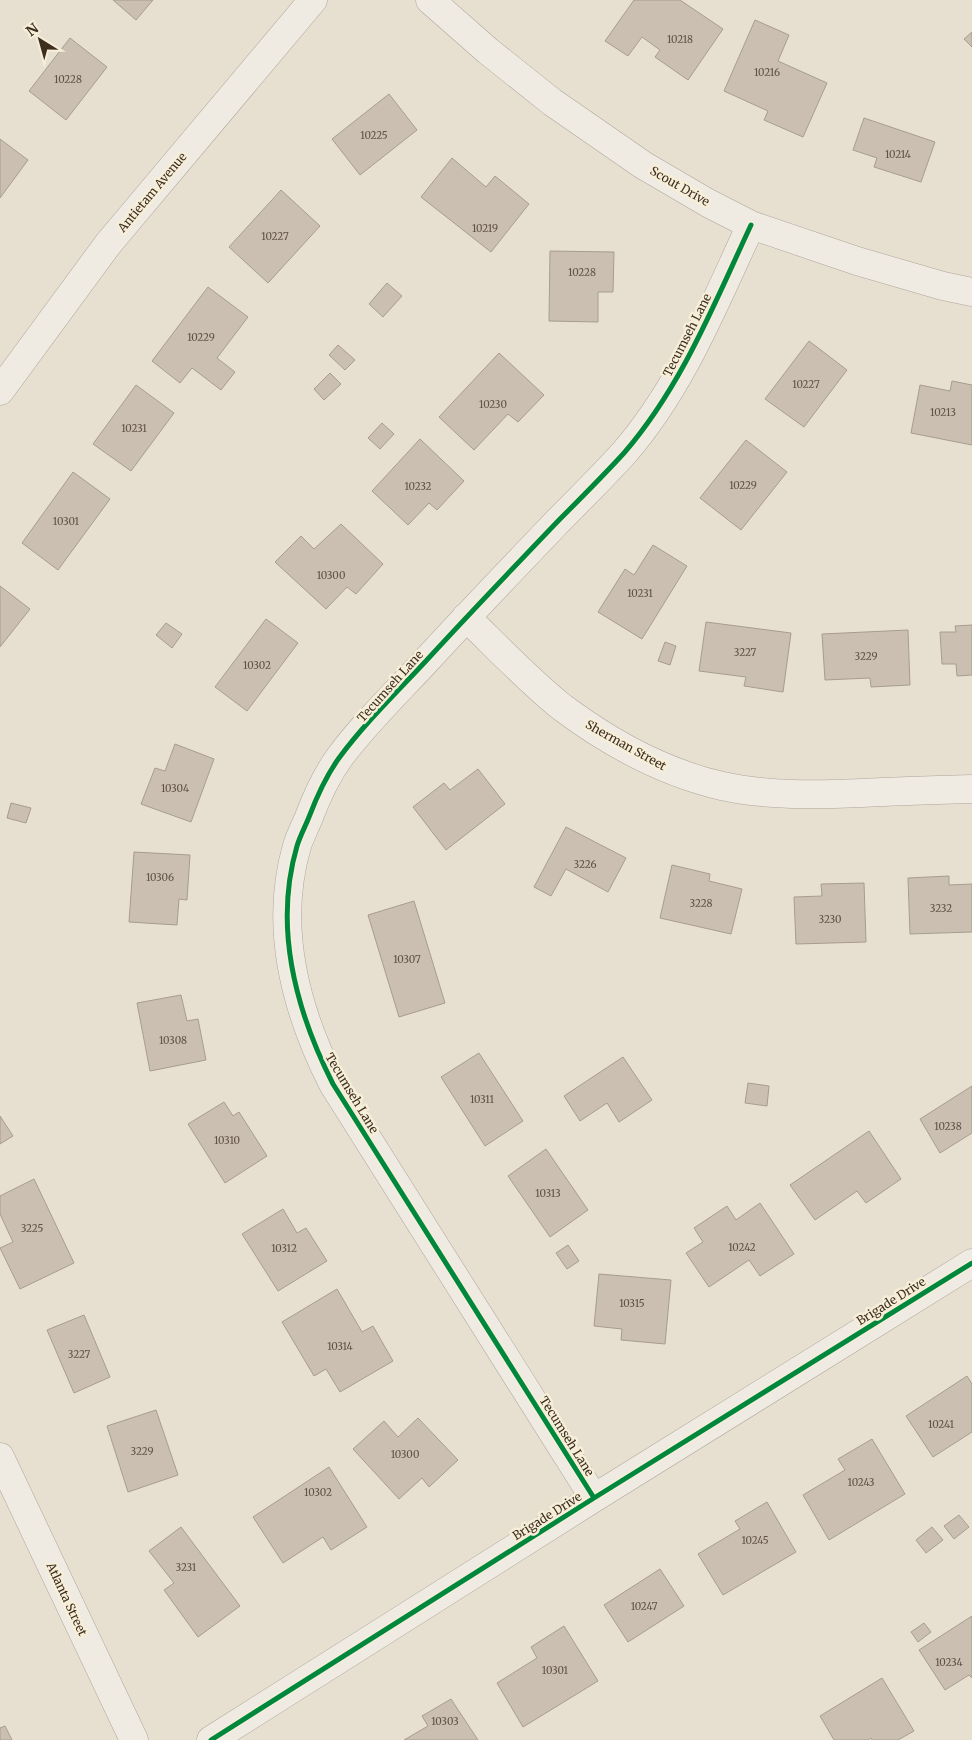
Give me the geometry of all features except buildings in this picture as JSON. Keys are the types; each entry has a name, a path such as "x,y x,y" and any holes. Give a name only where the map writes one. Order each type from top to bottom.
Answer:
{"street":[{"name":"Antietam Avenue","path":"0,391 108,244 313,0"},
{"name":"Scout Drive","path":"430,0 488,51 552,102 643,165 708,204 751,225 857,261 943,286 972,292"},
{"name":"Tecumseh Lane","path":"594,1498 333,1084 316,1051 296,991 287,932 287,906 297,845 320,789 339,758 368,723 624,452 659,408 688,360 751,225"},
{"name":"Sherman Street","path":"466,618 563,708 604,735 659,766 691,777 723,786 771,793 821,794 972,789"},
{"name":"Brigade Drive","path":"211,1740 594,1498 972,1263"},
{"name":"Atlanta Street","path":"0,1457 134,1740"}],"cycle path":[{"path":"594,1498 333,1084 308,1028 292,968 287,908 290,877 298,842 319,794 334,765 349,745 380,709 475,608 616,462 645,427 680,372 695,344 751,225"},
{"path":"211,1740 594,1498 972,1263"}]}
